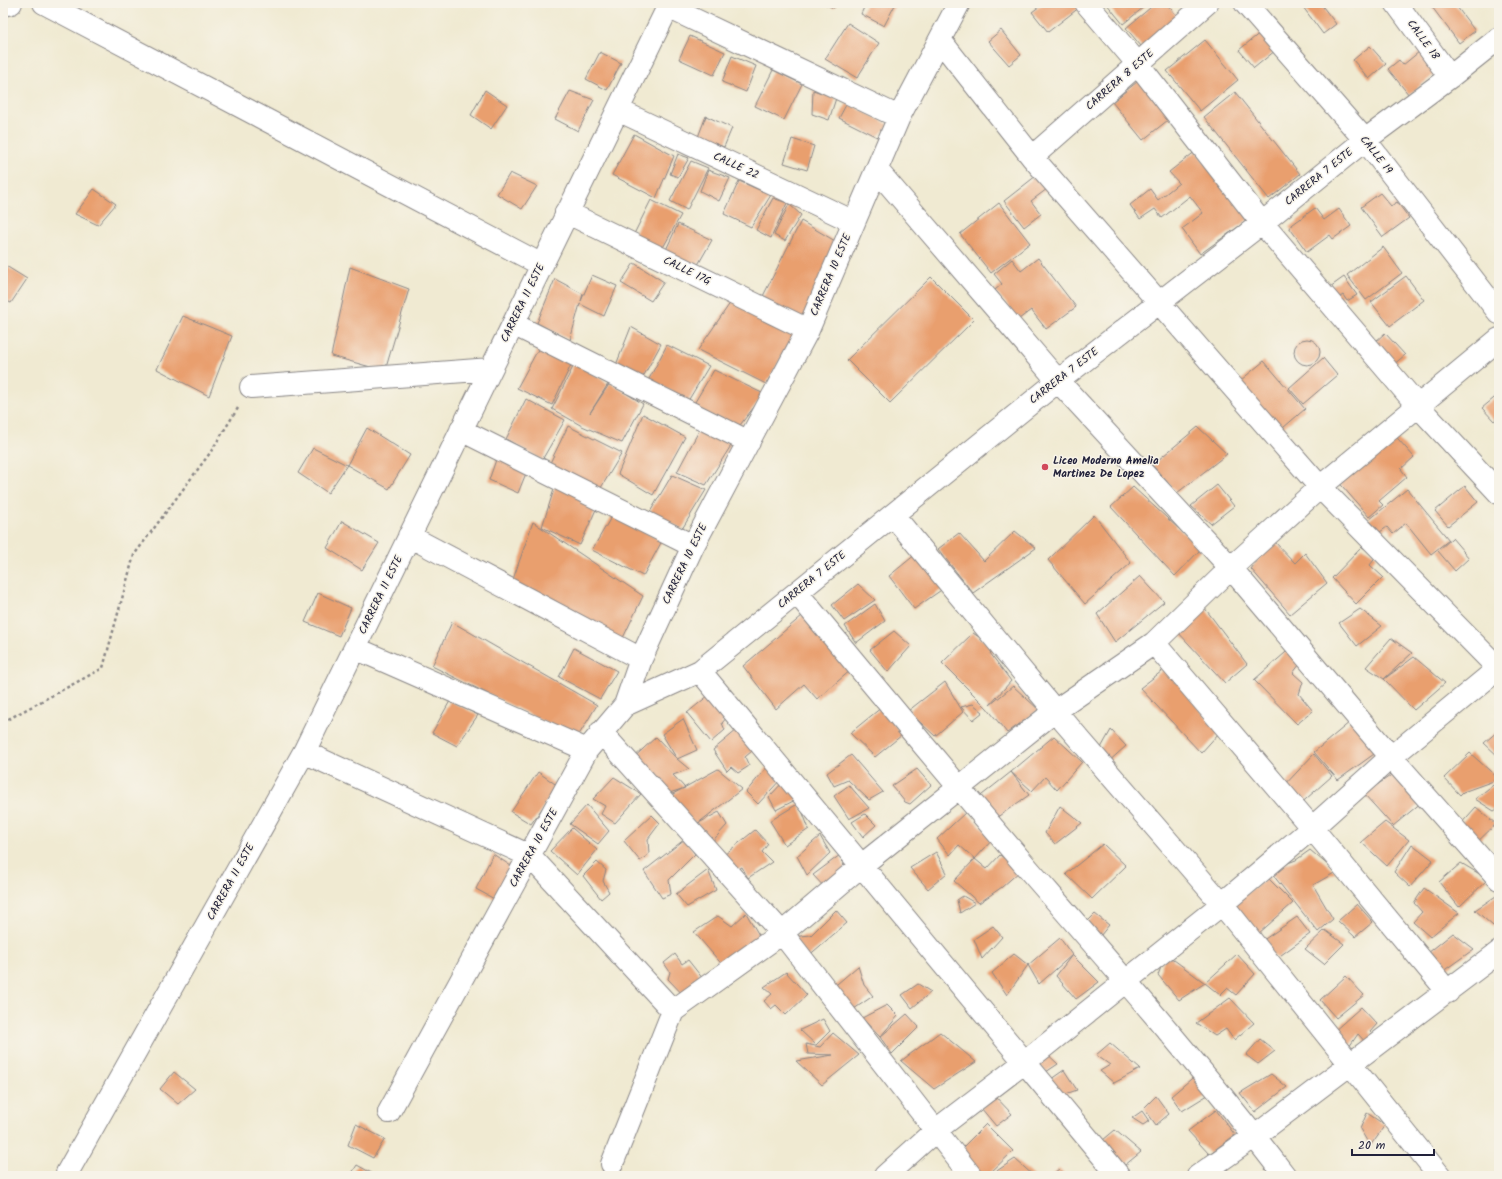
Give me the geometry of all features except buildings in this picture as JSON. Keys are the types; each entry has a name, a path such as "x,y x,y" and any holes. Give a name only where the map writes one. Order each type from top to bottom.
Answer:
{"street":[{"path":"3,5 11,3"},
{"path":"44,3 542,265"},
{"name":"CARRERA 10 ESTE","path":"389,1112 587,750 624,705 641,659 693,546 808,330 899,117 959,3"},
{"path":"1086,3 1138,64 1262,223 1418,406 1499,493"},
{"name":"CARRERA 8 ESTE","path":"1032,157 1207,3"},
{"name":"CALLE 19","path":"1245,3 1365,140 1499,313"},
{"name":"CALLE 18","path":"1396,3 1450,77"},
{"path":"669,5 899,117"},
{"name":"CARRERA 11 ESTE","path":"67,1173 304,752 542,265 566,212 669,5"},
{"name":"CARRERA 7 ESTE","path":"624,705 700,671 1058,381 1262,223 1365,140 1450,77 1499,38"},
{"path":"885,1176 936,1130 1126,983 1222,904 1312,828 1391,757 1499,668 1320,487 1032,157 940,40"},
{"name":"CALLE 22","path":"618,110 854,222"},
{"path":"877,170 1058,381 1231,568 1391,757 1499,879"},
{"name":"CALLE 17G","path":"566,212 808,330"},
{"path":"513,324 749,442"},
{"path":"612,1164 673,1011 782,933 862,865 1055,711 1154,643 1231,568 1320,487 1499,339"},
{"path":"251,387 491,369"},
{"path":"461,430 693,546"},
{"path":"893,515 1055,711 1222,904 1440,1176"},
{"path":"409,536 641,659"},
{"path":"796,593 958,787 1255,1136 1285,1176"},
{"path":"1154,643 1312,828 1448,992"},
{"path":"355,648 587,750"},
{"path":"700,671 1120,1176"},
{"path":"601,732 782,933 971,1176"},
{"path":"304,752 530,856 673,1011"},
{"path":"1198,1176 1255,1136 1350,1063 1448,992 1499,952"}],"path":[{"path":"3,722 103,668 134,555 210,453 251,387"}],"place":[{"name":"Liceo Moderno Amelia Martinez De Lopez","path":"1045,467"}]}
